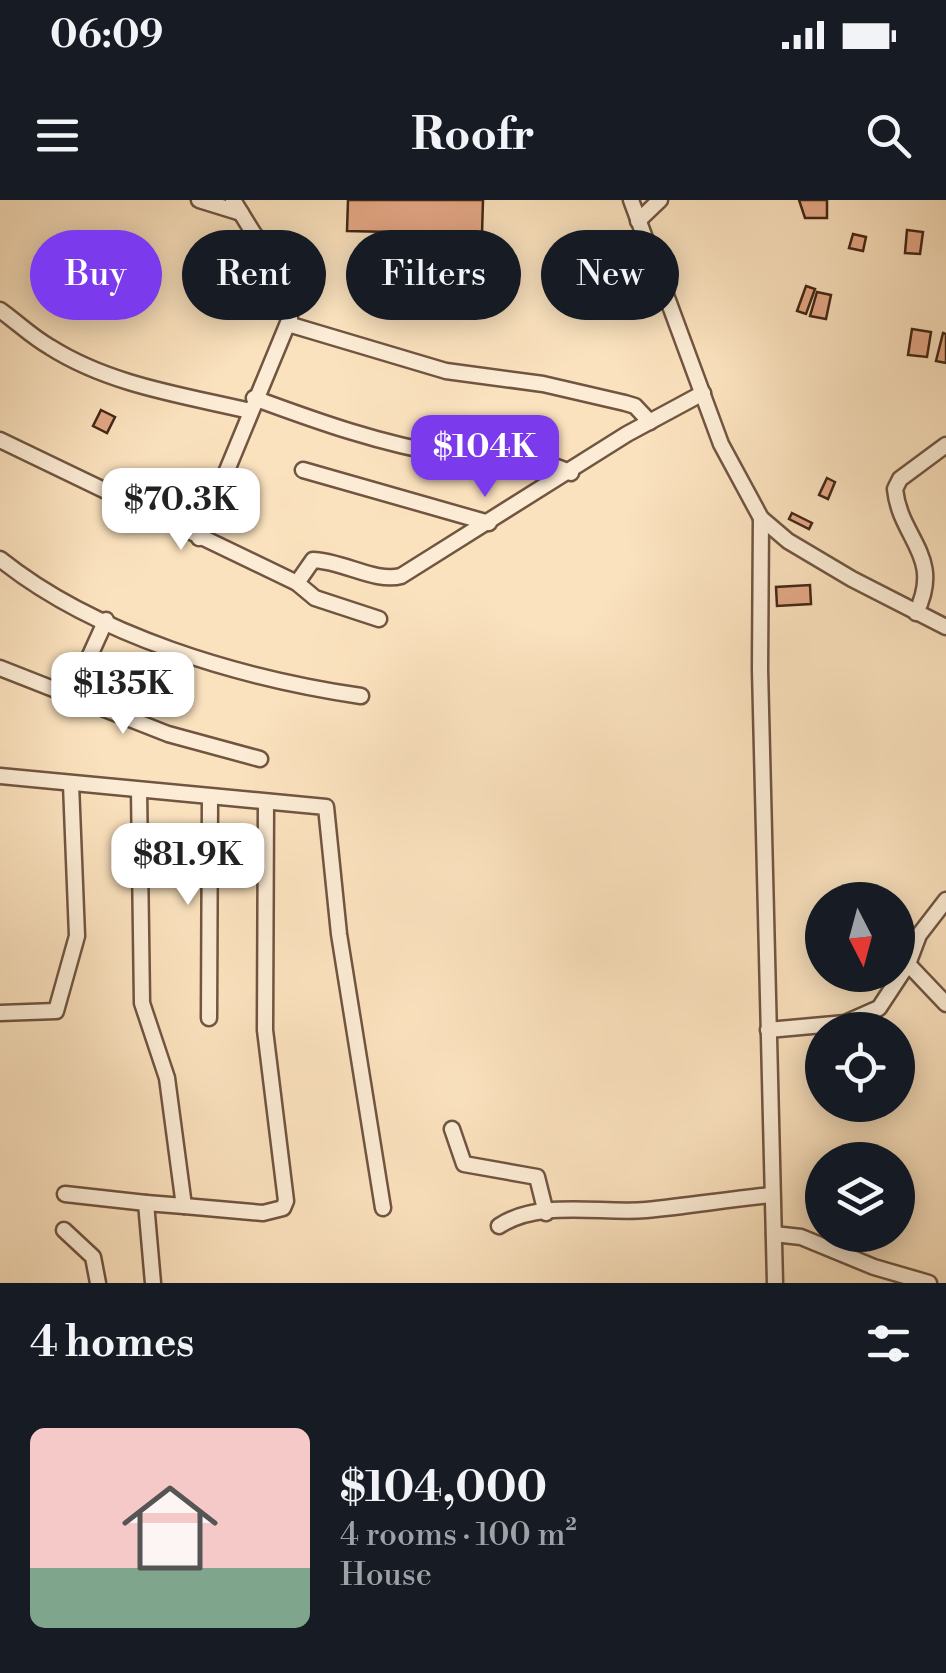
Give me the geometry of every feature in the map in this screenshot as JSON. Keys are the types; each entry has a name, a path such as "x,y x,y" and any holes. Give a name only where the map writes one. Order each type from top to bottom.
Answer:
{"street":[{"path":"199,200 237,207 279,262 288,324 199,538"},
{"path":"631,200 729,463 761,518 788,542 946,627"},
{"path":"638,221 660,200"},
{"path":"0,310 48,346 83,365 135,384 252,405 387,444 464,458 541,458 571,472"},
{"path":"288,324 446,371 543,384 625,403 635,406 650,422"},
{"path":"296,583 313,560 337,561 366,574 396,577 703,393"},
{"path":"0,440 296,583 315,598 379,619"},
{"path":"916,613 926,594 925,565 896,489 900,479 946,445"},
{"path":"303,470 488,524"},
{"path":"761,518 758,564 775,1283"},
{"path":"0,560 40,589 221,666 360,696"},
{"path":"72,695 106,620"},
{"path":"0,668 168,734 260,759"},
{"path":"0,776 210,799 322,804 327,810 338,934 383,1208"},
{"path":"0,1013 56,1012 74,958 71,784"},
{"path":"139,790 143,1010 157,1037 168,1078 184,1206"},
{"path":"210,799 210,1018"},
{"path":"65,1194 263,1213 283,1208 286,1202 264,1030 266,802"},
{"path":"915,944 946,900"},
{"path":"915,971 946,1004"},
{"path":"768,1030 845,1023 872,1012 887,992"},
{"path":"452,1128 464,1164 538,1176 546,1213"},
{"path":"499,1226 515,1217 546,1213 646,1210 772,1195"},
{"path":"146,1203 153,1283"},
{"path":"64,1230 93,1257 98,1283"},
{"path":"774,1234 801,1237 874,1267 929,1283"}],"building":[{"path":"348,200 483,200 482,230 347,230"},
{"path":"799,200 827,200 827,218 805,218"},
{"path":"907,230 923,232 920,254 905,253"},
{"path":"853,234 866,237 863,251 849,248"},
{"path":"806,286 815,289 806,314 797,311"},
{"path":"817,292 831,295 826,319 810,316"},
{"path":"912,329 931,332 927,357 908,355"},
{"path":"943,333 946,334 946,363 936,361"},
{"path":"101,410 115,417 107,433 93,426"},
{"path":"827,478 835,482 828,499 819,495"},
{"path":"792,513 812,523 809,529 789,519"},
{"path":"810,585 811,604 777,606 776,587"}]}
